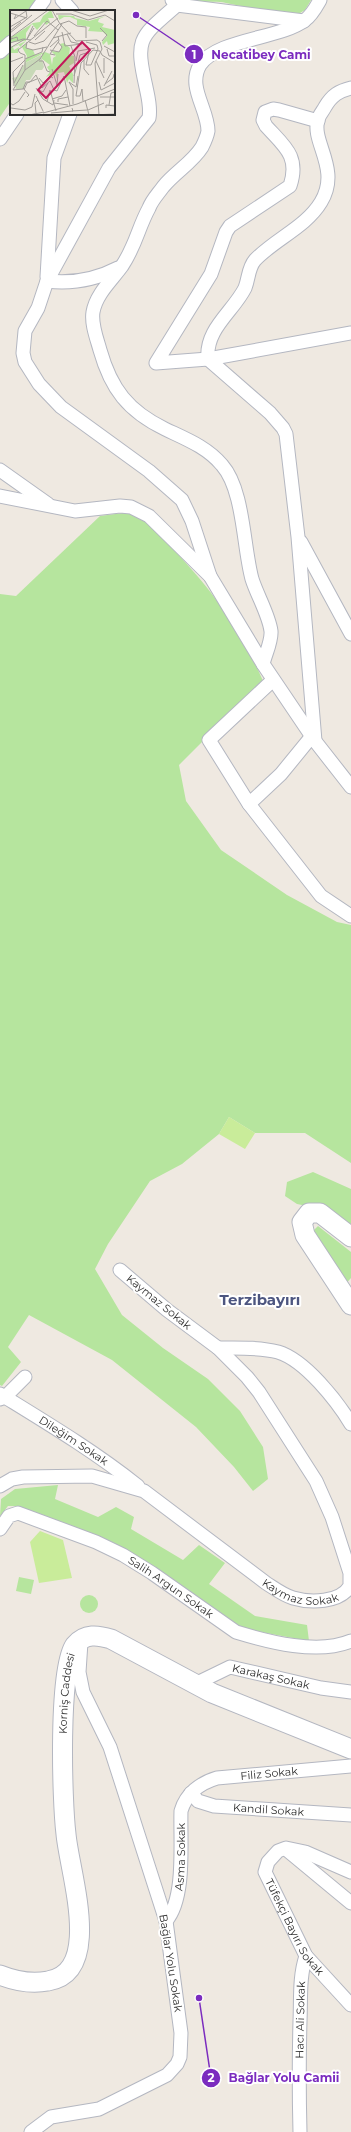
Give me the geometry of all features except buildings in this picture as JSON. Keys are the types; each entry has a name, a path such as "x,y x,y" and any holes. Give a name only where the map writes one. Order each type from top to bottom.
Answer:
{"main road":[{"path":"351,1237 320,1213 309,1212 302,1222 305,1235 351,1305"},
{"name":"Korniş Caddesi","path":"0,1975 26,1982 40,1982 56,1979 66,1973 78,1951 80,1926 66,1834 62,1773 68,1663 75,1645 81,1640 94,1635 111,1639 226,1699 351,1748"}],"street":[{"path":"37,10 44,0"},
{"path":"62,0 71,10"},
{"path":"263,664 271,632 253,580 244,542 239,502 232,481 225,467 215,457 198,445 163,428 128,405 111,381 104,365 93,312 101,293 122,266 137,240 149,207 167,182 196,156 206,138 208,131 199,99 196,79 203,62 219,51 230,46 288,28 304,21 315,10 320,0"},
{"path":"304,21 174,3 151,28 140,45 139,57 150,109 149,118 109,168 47,281 38,308 25,331 23,353 30,371 50,397 61,408 149,471 182,500 192,521 210,576 273,680 313,738 351,787"},
{"path":"249,804 281,774 313,738 298,537 289,452 283,428 270,413 208,359 207,349 214,332 239,298 245,286 251,266 256,259 316,209 324,197 328,171 318,132 318,121 333,96 338,92 351,88"},
{"path":"318,121 280,110 265,112 263,120 266,126 290,152 293,160 290,186 230,226 226,232 211,274 156,363 208,359 351,333"},
{"path":"0,138 16,115"},
{"path":"47,281 54,158 70,115"},
{"path":"47,281 68,283 86,280 106,274 122,266"},
{"path":"0,470 53,508"},
{"path":"0,496 53,508 88,511 120,506 131,507 142,512 210,576"},
{"path":"298,537 351,634"},
{"path":"273,680 209,740 249,804 320,896 351,916"},
{"name":"Kaymaz Sokak","path":"0,1486 12,1479 23,1478 86,1476 104,1479 144,1491 282,1594 303,1600 325,1599 343,1594 350,1586 350,1573 332,1517 316,1481 259,1392 244,1373 218,1348 168,1310 120,1270"},
{"path":"218,1348 270,1350 295,1360 336,1401 351,1424"},
{"path":"2,1397 25,1377"},
{"name":"Dileğim Sokak","path":"2,1397 47,1422 103,1458 144,1491"},
{"name":"Salih Argun Sokak","path":"0,1528 9,1516 18,1513 96,1542 152,1573 236,1632 252,1637 318,1648 333,1647 351,1641"},
{"name":"Bağlar Yolu Sokak","path":"31,2132 51,2117 85,2113 117,2101 161,2079 177,2064 181,2051 181,2039 166,1921 110,1747 83,1692 79,1672 81,1640"},
{"name":"Karakaş Sokak","path":"195,1684 230,1666 322,1688 351,1692"},
{"name":"Filiz Sokak","path":"191,1793 202,1784 217,1778 351,1766"},
{"name":"Asma Sokak","path":"166,1921 172,1913 176,1898 181,1811 191,1793"},
{"name":"Kandil Sokak","path":"191,1793 198,1800 214,1806 351,1815"},
{"path":"286,1848 305,1852 351,1872"},
{"path":"286,1848 351,1903"},
{"name":"Tüfekçi Bayırı Sokak","path":"286,1848 278,1851 268,1862 265,1868 266,1877 306,1956 351,2005"},
{"name":"Hacı Ali Sokak","path":"300,2132 299,2069 301,1990 303,1966 306,1956"}],"green space":[{"path":"0,0 41,0 33,10 10,10 10,38 0,47"},
{"path":"187,0 311,0 305,10 300,13 263,10 221,2 197,2"},
{"path":"8,53 10,55 10,102 0,117 0,59"},
{"path":"123,513 136,515 149,523 202,582 225,612 245,644 263,681 179,765 186,801 221,850 287,895 337,922 351,925 351,1163 305,1133 255,1133 229,1117 219,1134 182,1164 150,1181 108,1244 95,1269 122,1315 163,1348 208,1379 240,1411 263,1447 268,1479 253,1491 234,1467 196,1427 112,1360 29,1315 8,1347 21,1362 2,1386 0,1385 0,594 16,596 100,516"},
{"path":"229,1117 255,1133 245,1149 219,1134"},
{"path":"313,1172 351,1189 351,1224 322,1209 297,1204 285,1196 287,1182"},
{"path":"318,1226 351,1252 351,1278 342,1288 314,1238 314,1230"},
{"path":"58,1485 55,1499 98,1517 116,1507 134,1517 131,1529 183,1560 199,1545 225,1563 209,1584 255,1616 307,1625 309,1641 245,1629 232,1624 168,1577 104,1539 18,1506 8,1506 0,1516 1,1499 15,1489"},
{"path":"40,1531 63,1540 72,1578 39,1583 30,1542"},
{"path":"19,1577 34,1580 31,1594 16,1591"},
{"path":"89,1595 95,1598 98,1604 95,1610 89,1613 83,1610 80,1604 83,1598"}],"place":[{"name":"Necatibey Cami","path":"136,15"},
{"name":"Bağlar Yolu Camii","path":"199,1998"}],"district":[{"name":"Terzibayırı","path":"260,1300"}]}
